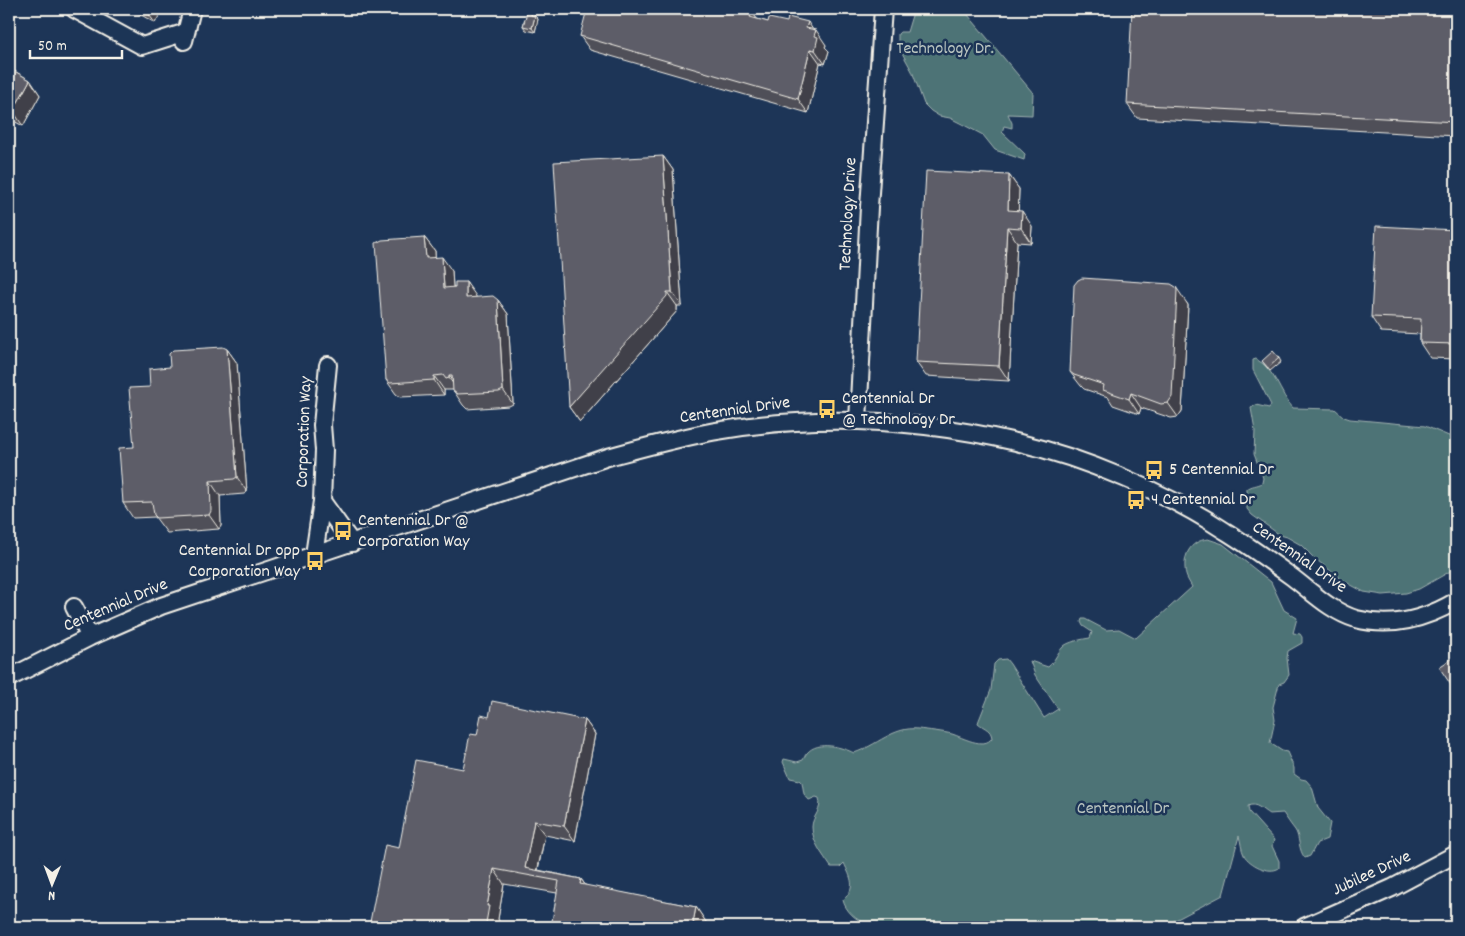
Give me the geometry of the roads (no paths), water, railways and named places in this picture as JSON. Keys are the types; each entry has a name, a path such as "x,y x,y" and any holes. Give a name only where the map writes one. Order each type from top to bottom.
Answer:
{"street":[{"path":"74,9 142,46 185,37 192,9"},
{"name":"Technology Drive","path":"858,421 869,207 883,9"},
{"name":"Corporation Way","path":"314,555 322,501 324,450 322,425 328,365"},
{"name":"Centennial Drive","path":"9,678 90,637 161,606 608,457 723,430 800,422 858,421 930,426 977,433 1037,448 1115,474 1223,529 1334,610 1354,618 1371,622 1404,622 1432,613 1456,600"},
{"name":"Corporation Way","path":"322,501 352,543"},
{"path":"74,607 90,637"},
{"name":"Jubilee Drive","path":"1304,927 1392,888 1456,854"}],"place":[{"name":"Centennial Dr @ Technology Dr","path":"827,409"},
{"name":"5 Centennial Dr","path":"1154,470"},
{"name":"4 Centennial Dr","path":"1136,500"},
{"name":"Centennial Dr @ Corporation Way","path":"343,531"},
{"name":"Centennial Dr opp Corporation Way","path":"315,561"}],"park label":[{"name":"Technology Dr.","path":"945,49"},
{"name":"Centennial Dr","path":"1123,809"}]}
